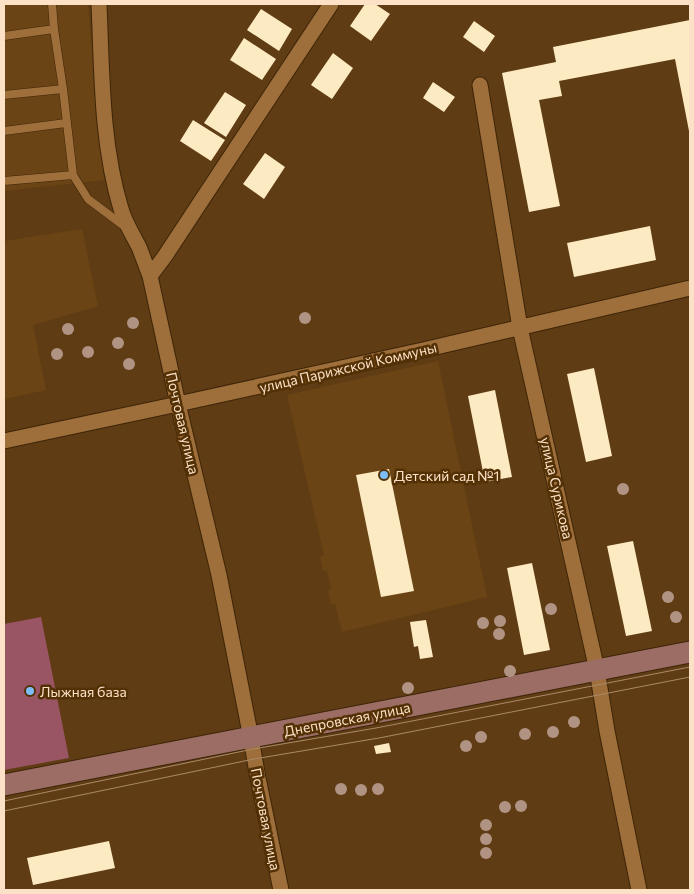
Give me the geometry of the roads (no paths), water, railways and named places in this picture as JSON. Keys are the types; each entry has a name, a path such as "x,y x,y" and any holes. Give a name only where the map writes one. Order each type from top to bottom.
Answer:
{"street":[{"name":"Почтовая улица","path":"99,4 107,137 115,189 121,212 139,248 150,276 219,575 281,890"},
{"path":"150,276 331,4"},
{"name":"улица Сурикова","path":"480,85 520,328 597,670 607,731 639,890"},
{"name":"улица Парижской Коммуны","path":"4,441 520,328 690,288"},
{"name":"Днепровская улица","path":"4,786 690,652"}],"lane":[{"path":"52,4 73,174 88,198 129,230"},
{"path":"4,36 54,30"},
{"path":"4,95 63,89"},
{"path":"4,131 66,123"},
{"path":"4,181 73,174"}],"tram line":[{"path":"4,801 253,749 376,728 690,667"},
{"path":"4,811 254,759 379,738 690,677"}],"place":[{"name":"Детский сад №1","path":"384,475"},
{"name":"Лыжная база","path":"30,691"}]}
